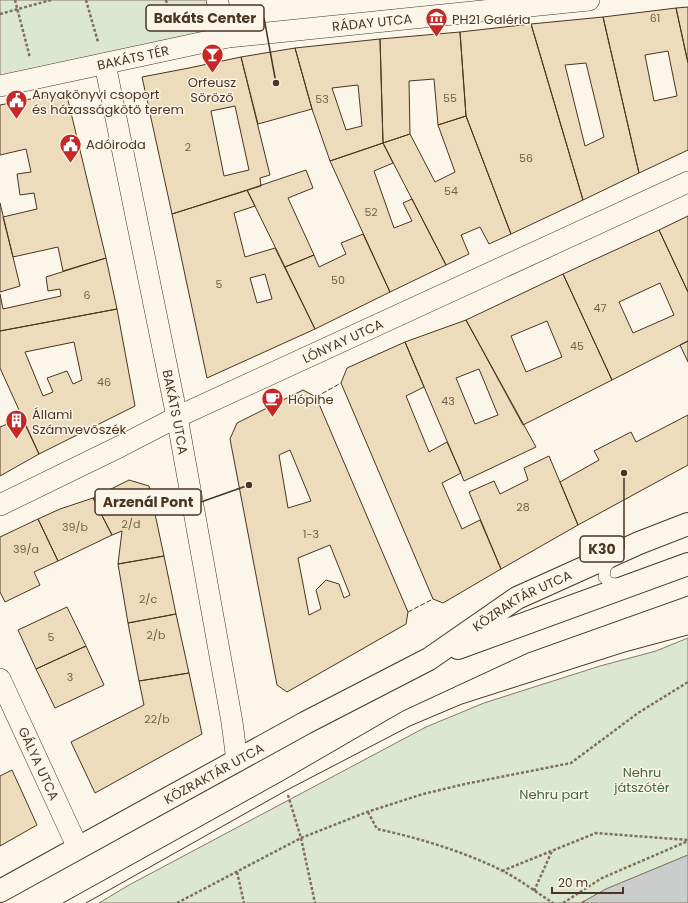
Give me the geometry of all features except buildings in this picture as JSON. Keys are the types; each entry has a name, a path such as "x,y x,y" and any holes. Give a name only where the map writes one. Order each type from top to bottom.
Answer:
{"main road":[{"name":"KÖZRAKTÁR UTCA","path":"429,659 517,598 639,543 688,524"},
{"name":"KÖZRAKTÁR UTCA","path":"0,891 305,723 429,659 688,564"}],"street":[{"path":"217,0 228,38"},
{"name":"RÁDAY UTCA","path":"228,38 589,0"},
{"name":"BAKÁTS TÉR","path":"0,86 228,38"},
{"name":"BAKÁTS UTCA","path":"105,64 177,417 232,722 237,761"},
{"name":"LÓNYAY UTCA","path":"0,505 177,417 688,182"},
{"name":"GÁLYA UTCA","path":"0,679 78,848"}],"lane":[{"path":"639,543 611,559 605,568 604,577 609,583 618,585 629,584 650,578"}],"path":[{"path":"15,0 36,79"},
{"path":"0,14 51,0"},
{"path":"86,0 105,64"},
{"path":"177,903 301,838 367,812 423,794 571,763 638,713 688,682"},
{"path":"288,795 301,838 315,903"},
{"path":"367,812 377,829 413,836 459,852 502,871 553,903"},
{"path":"502,871 596,833 688,841"},
{"path":"563,903 602,878 688,841"},
{"path":"534,891 552,851"},
{"path":"237,872 244,903"}],"green space":[{"path":"0,0 206,0 216,33 0,78"},
{"name":"Nehru part","path":"688,638 688,855 606,889 581,903 99,903 129,885 426,727 484,703 600,666 656,651"}],"shaded area":[{"path":"688,855 688,903 581,903 606,889"}],"tram line":[{"path":"63,903 284,780 403,711 528,653 688,596"},
{"path":"86,903 287,790 410,726 462,704 625,652 688,635"}],"fence":[{"path":"316,397 341,383"},
{"path":"408,612 433,599"}],"place":[{"name":"PH21 Galéria","path":"436,38"},
{"name":"Orfeusz Söröző","path":"212,74"},
{"name":"Bakáts Center","path":"276,83"},
{"name":"Anyakönyvi csoport és házasságkötő terem","path":"16,120"},
{"name":"Adóiroda","path":"71,164"},
{"name":"Hópihe","path":"272,418"},
{"name":"Állami Számvevőszék","path":"16,440"},
{"name":"K30","path":"624,473"},
{"name":"Arzenál Pont","path":"249,485"}],"park label":[{"name":"Nehru játszótér","path":"642,780"}]}
